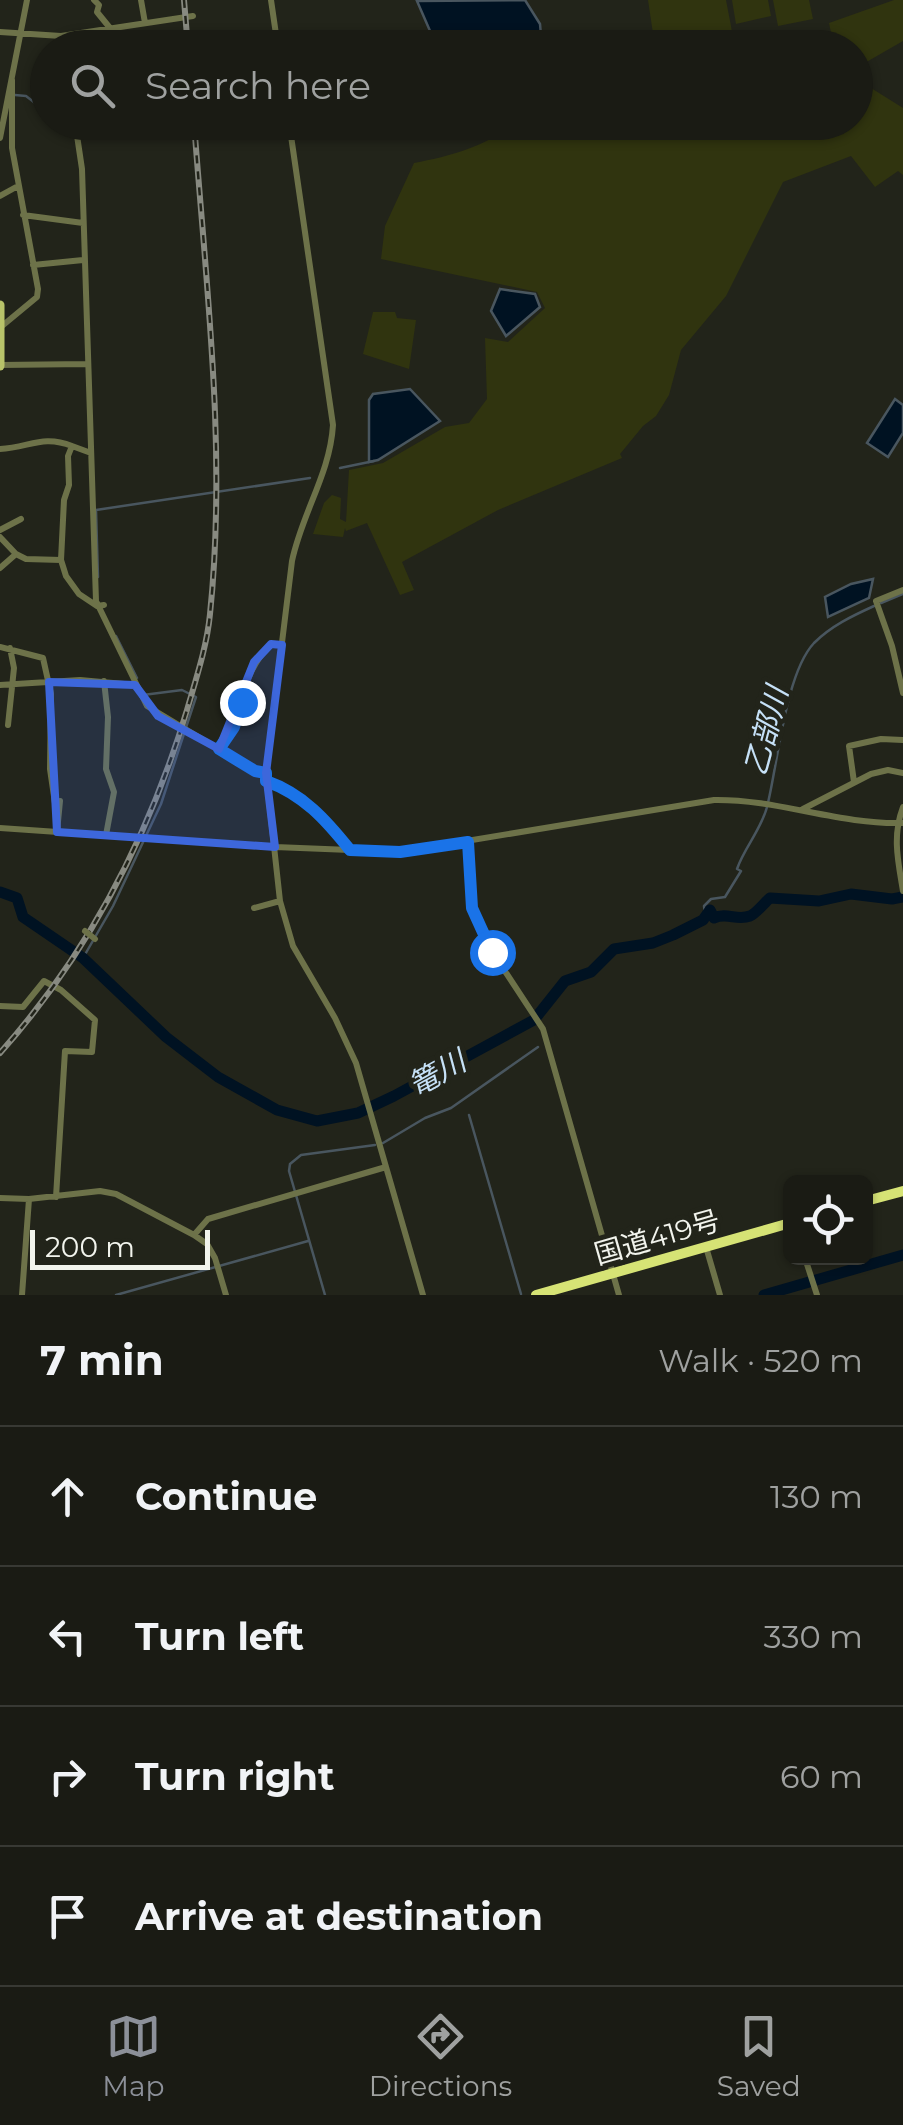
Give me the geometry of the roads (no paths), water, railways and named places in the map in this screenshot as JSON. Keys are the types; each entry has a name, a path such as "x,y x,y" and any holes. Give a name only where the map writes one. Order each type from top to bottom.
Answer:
{"highway":[{"path":"873,1200 903,1191"},
{"name":"国道419号","path":"536,1295 783,1225"}],"main road":[{"path":"0,305 0,365"}],"street":[{"path":"0,138 27,0"},
{"path":"94,0 110,28"},
{"path":"141,0 145,23"},
{"path":"271,0 275,30"},
{"path":"98,30 193,16"},
{"path":"0,32 30,35"},
{"path":"2,326 37,297 22,216 10,98"},
{"path":"77,140 100,606 147,706 290,790 310,805 350,850"},
{"path":"292,140 333,426 326,466 295,549 266,777 280,901 293,946 356,1063 423,1295"},
{"path":"0,196 18,186"},
{"path":"22,216 83,223"},
{"path":"32,265 84,260"},
{"path":"0,365 87,364"},
{"path":"0,449 19,449 54,438 91,453"},
{"path":"72,446 68,456 70,485 63,509 61,560 66,576 79,594 100,606"},
{"path":"21,519 0,534 16,554 61,560"},
{"path":"0,568 16,554"},
{"path":"903,590 877,603 903,693"},
{"path":"219,749 234,727 244,683 254,662 270,644 282,644"},
{"path":"0,647 43,658 49,682 50,769 57,832"},
{"path":"8,725 14,668 10,648"},
{"path":"0,685 104,681 135,685"},
{"path":"104,681 108,717 106,769 114,792 106,836"},
{"path":"854,782 849,746 881,739 903,740"},
{"path":"802,810 854,782 888,770 903,773"},
{"path":"0,828 400,852 682,802 734,800 900,823"},
{"path":"57,817 60,801"},
{"path":"903,807 896,854 903,891"},
{"path":"468,842 472,908 492,952 542,1029 619,1295"},
{"path":"254,908 280,901"},
{"path":"85,931 95,940"},
{"path":"0,1006 23,1007 44,981 61,990 95,1020 92,1052 65,1051 56,1196"},
{"path":"194,1235 208,1219 386,1167"},
{"path":"0,1198 29,1199 100,1191 116,1194 206,1244 226,1295"},
{"path":"22,1295 29,1199"},
{"path":"706,1247 720,1295"},
{"path":"808,1265 818,1295"}],"water":[{"path":"525,0 541,30 430,30 417,1"},
{"path":"500,289 535,294 540,307 506,336 491,311"},
{"path":"410,389 440,421 369,462 369,400 373,394"},
{"path":"895,399 903,405 903,433 888,457 867,443"},
{"path":"873,579 869,598 828,617 825,597 851,584"}],"waterway":[{"path":"15,95 30,99"},
{"path":"340,468 374,461"},
{"path":"98,577 96,510 310,478"},
{"name":"乙部川","path":"881,603 903,594"},
{"name":"乙部川","path":"705,913 704,906 711,899 725,897 741,871 737,869 740,861 764,815 789,697 804,657 827,631 874,606"},
{"path":"116,636 137,678"},
{"path":"83,958 113,906 161,804 196,697 182,690 143,695"},
{"name":"篭川","path":"0,892 17,898 23,917 83,958 166,1037 218,1077 277,1110 317,1121 358,1113 394,1096 534,1020 565,981 591,972 614,949 653,943 673,935 703,920 710,910 714,918 745,917 770,898 819,901 851,894 903,897"},
{"path":"383,1143 425,1118 451,1108 538,1047"},
{"path":"469,1115 521,1294"},
{"path":"325,1295 290,1164 301,1155 375,1145"},
{"path":"116,1295 308,1241"},
{"path":"764,1295 903,1255"}],"railway":[{"path":"184,0 186,30"},
{"path":"0,1053 32,1015 88,934 134,848 172,757 206,638 215,552 216,430 195,140"}]}
